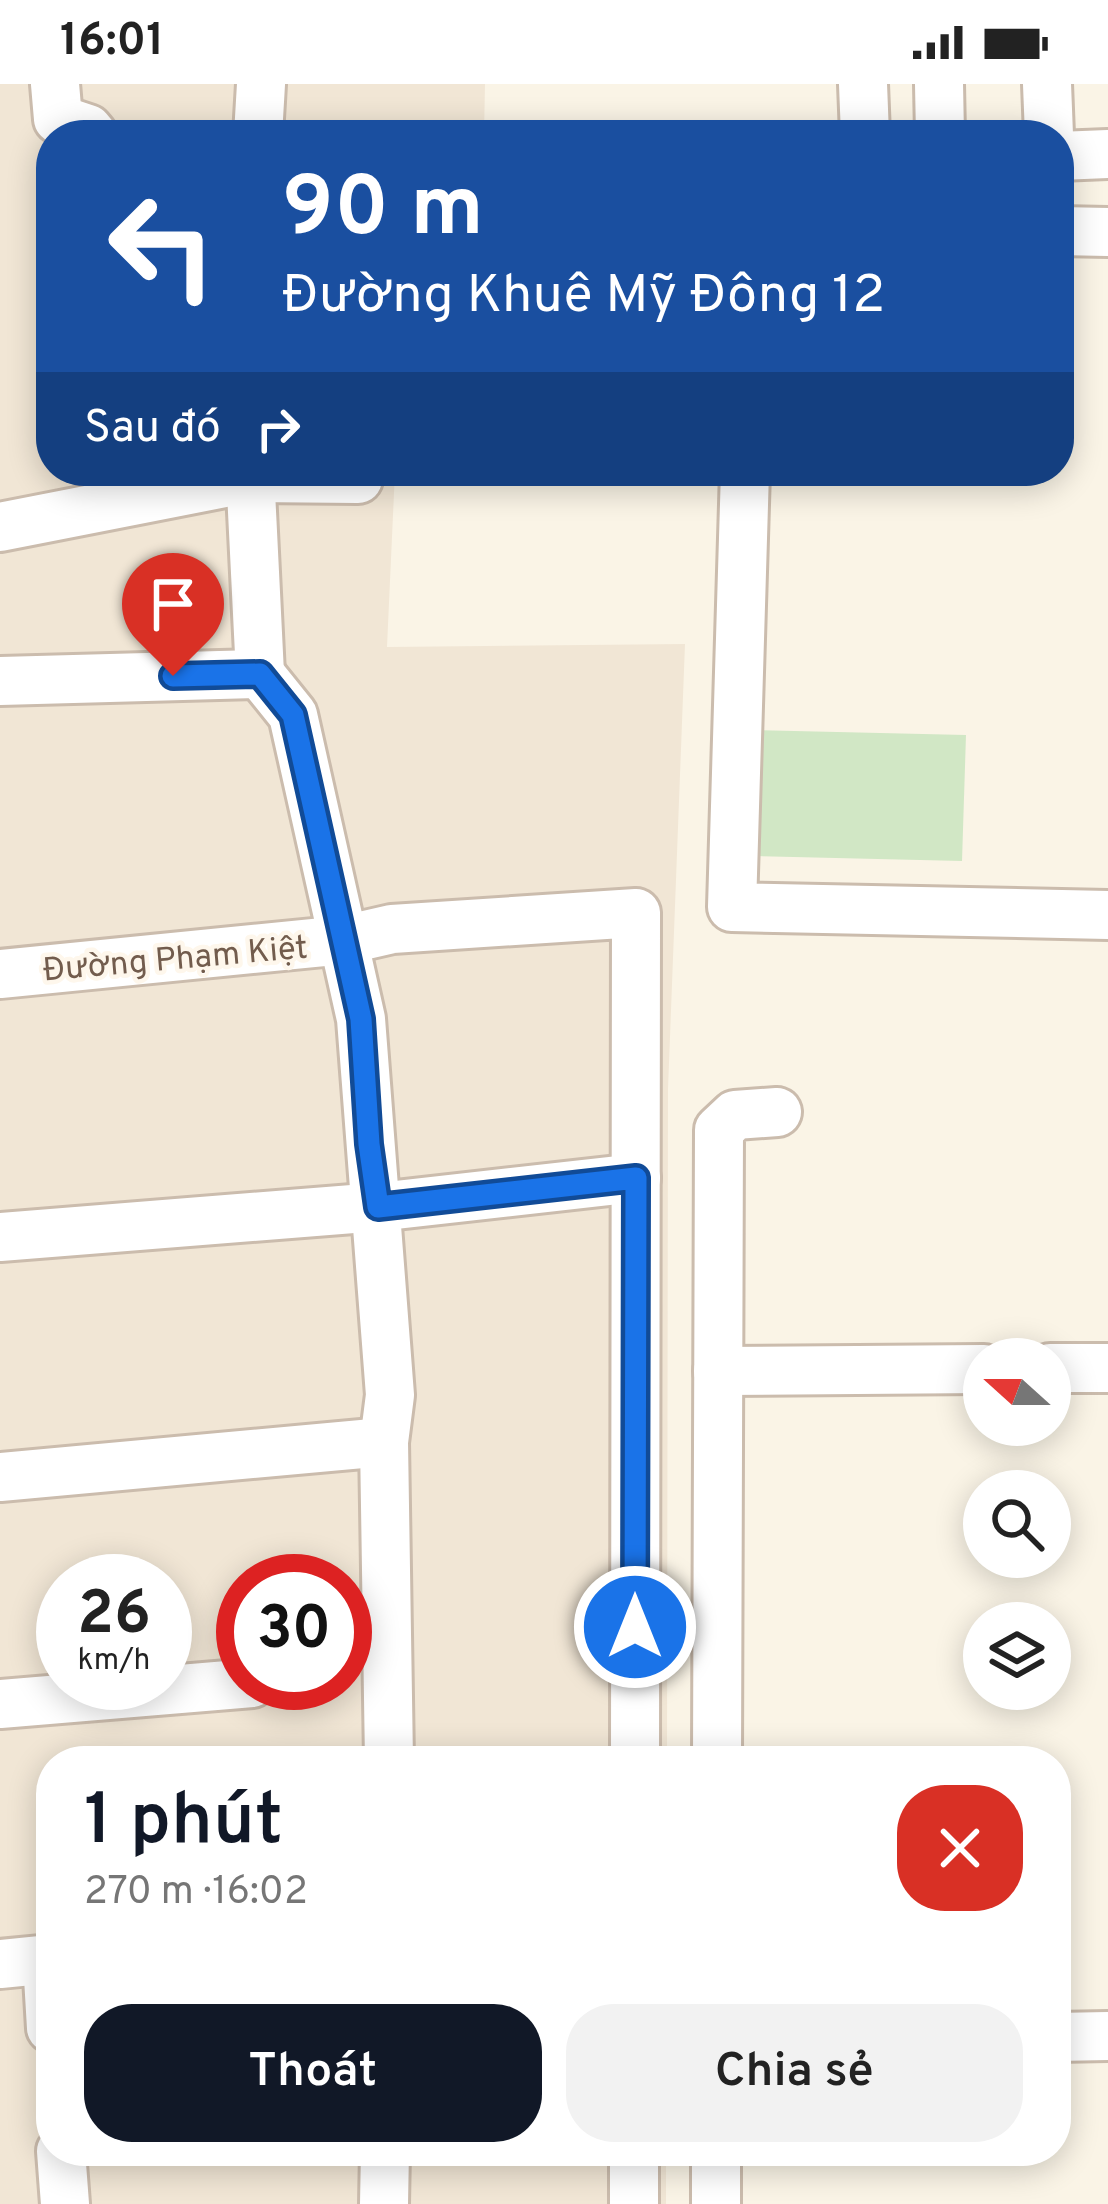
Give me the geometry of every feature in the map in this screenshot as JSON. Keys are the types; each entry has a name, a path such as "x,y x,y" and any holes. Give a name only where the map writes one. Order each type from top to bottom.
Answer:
{"street":[{"path":"55,84 58,118 63,120"},
{"path":"259,120 261,84"},
{"path":"863,84 864,120"},
{"path":"939,84 940,120"},
{"path":"1047,84 1048,120"},
{"path":"1074,155 1108,154"},
{"path":"1074,231 1108,232"},
{"path":"0,526 149,486"},
{"path":"251,486 260,674 293,715 361,1019 390,1395 372,1605"},
{"path":"745,486 732,907 1108,915"},
{"path":"0,681 260,674"},
{"name":"Đường Phạm Kiệt","path":"0,974 344,940 392,929 636,914 636,1178"},
{"path":"717,1746 718,1130 735,1115 777,1112"},
{"path":"0,1237 378,1207 636,1178 635,1746"},
{"path":"1071,1368 1108,1368"},
{"path":"718,1371 963,1369"},
{"path":"0,1477 384,1442"},
{"path":"0,1704 216,1686"},
{"path":"372,1694 384,1746"},
{"path":"1071,2037 1108,2036"},
{"path":"62,2166 65,2204"},
{"path":"384,2204 385,2166"},
{"path":"634,2166 634,2204"},
{"path":"716,2166 716,2204"}],"shaded area":[{"path":"0,84 485,84 484,120 36,120 36,486 394,486 387,647 685,644 668,1089 667,1746 36,1746 36,2166 666,2166 666,2204 0,2204"}],"green space":[{"path":"756,730 966,735 962,861 753,856"}],"route":[{"path":"173,676 260,674 293,715 361,1019 378,1207 636,1178 635,1627"}]}
